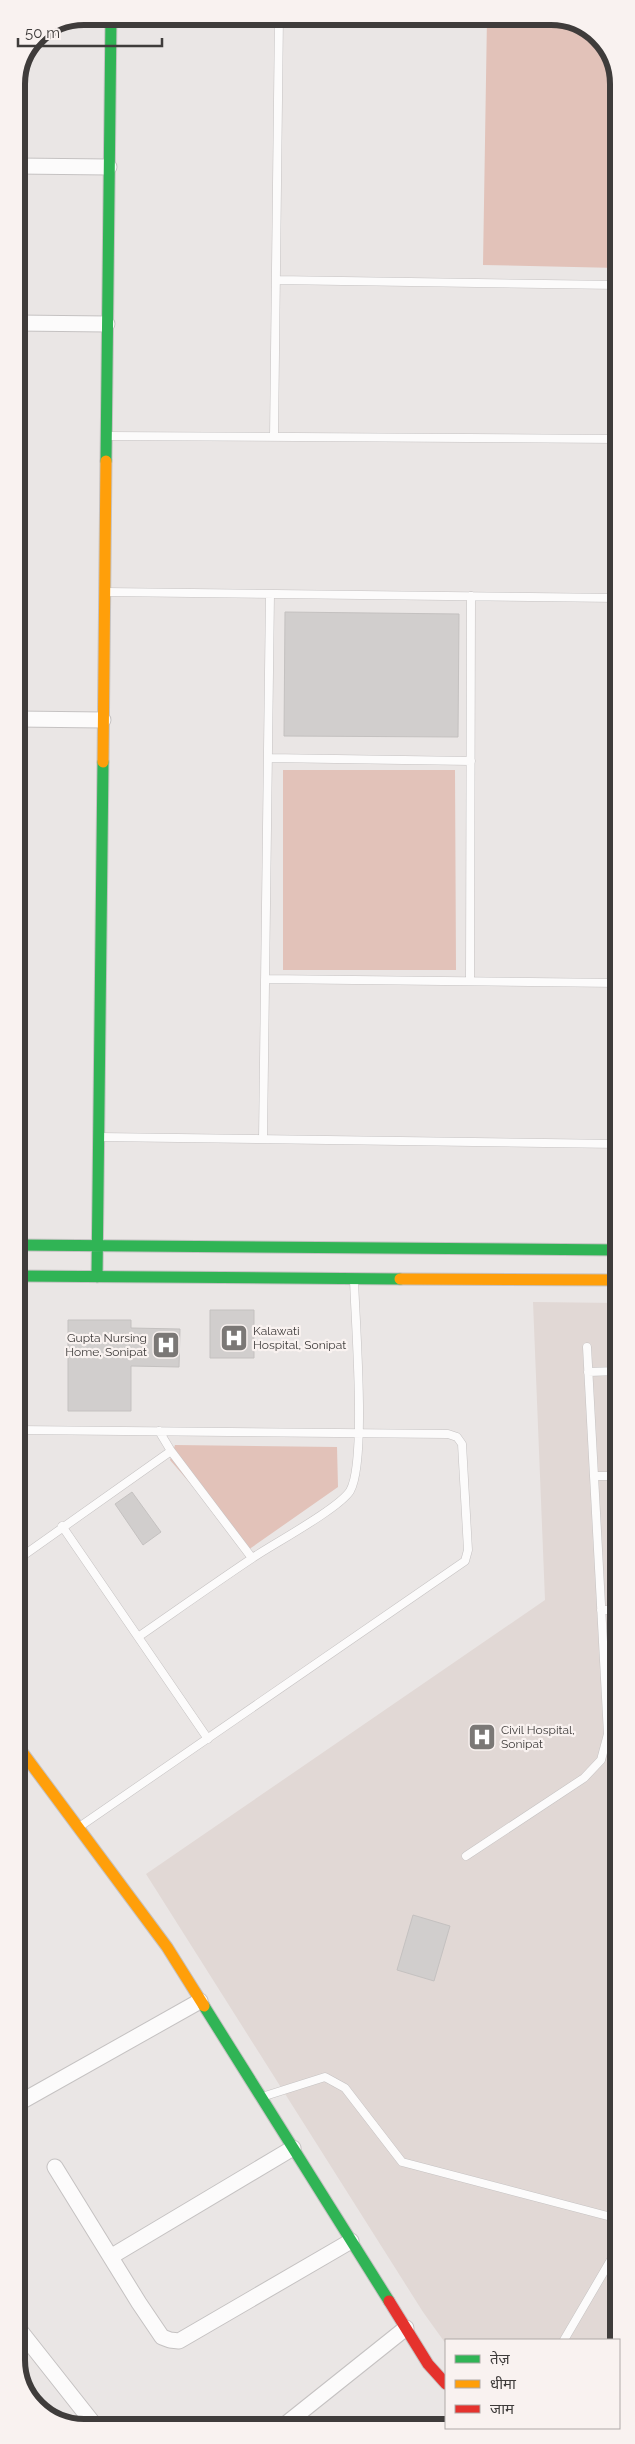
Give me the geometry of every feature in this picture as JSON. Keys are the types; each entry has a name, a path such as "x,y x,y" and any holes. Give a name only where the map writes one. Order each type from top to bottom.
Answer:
{"main road":[{"path":"97,1277 111,25"},
{"path":"25,1245 610,1250"},
{"path":"25,1276 610,1280"},
{"path":"25,1756 167,1948 428,2364 445,2383"}],"street":[{"path":"25,166 109,167"},
{"path":"25,323 108,324"},
{"path":"25,719 103,720"},
{"path":"25,2100 78,2067 200,2001"},
{"path":"112,2256 293,2148"},
{"path":"55,2167 112,2256 139,2303 162,2336 170,2340 179,2341 351,2241"},
{"path":"302,2419 406,2328"},
{"path":"25,2337 89,2419"}],"lane":[{"path":"274,437 279,25"},
{"path":"276,280 610,284"},
{"path":"106,436 610,439"},
{"path":"104,592 610,598"},
{"path":"263,1140 270,594"},
{"path":"470,981 471,596"},
{"path":"268,758 471,761"},
{"path":"265,979 610,983"},
{"path":"98,1137 610,1144"},
{"path":"138,1637 252,1558 337,1504 350,1490 356,1474 359,1434 354,1278"},
{"path":"466,1856 584,1778 601,1760 608,1734 587,1347"},
{"path":"588,1372 610,1371"},
{"path":"25,1430 448,1434 457,1437 462,1444 468,1550 465,1561 78,1828"},
{"path":"159,1431 171,1451 252,1558"},
{"path":"25,1554 62,1526 171,1451"},
{"path":"594,1476 610,1476"},
{"path":"62,1526 208,1739"},
{"path":"601,1610 610,1610"},
{"path":"260,2097 325,2077 345,2088 402,2162 610,2217"},
{"path":"565,2339 610,2261"}],"shaded area":[{"path":"487,25 555,25 574,29 595,45 606,61 609,72 610,268 483,265"},
{"path":"283,770 455,770 456,970 283,970"},
{"name":"Civil Hospital, Sonipat","path":"533,1302 610,1303 610,2339 445,2339 445,2343 423,2312 146,1874 545,1600"},
{"path":"175,1445 337,1447 338,1487 248,1550 170,1460"}],"building":[{"path":"285,612 459,614 458,737 284,736"},
{"path":"210,1310 254,1310 254,1358 210,1358"},
{"path":"68,1320 131,1320 131,1328 180,1329 179,1367 131,1366 131,1411 68,1411"},
{"path":"132,1492 161,1532 143,1545 115,1504"},
{"path":"413,1915 450,1926 434,1981 397,1970"}],"traffic: fast":[{"path":"106,461 111,25"},
{"path":"97,1277 103,762"},
{"path":"25,1245 610,1250"},
{"path":"25,1276 400,1279"},
{"path":"204,2006 389,2301"}],"traffic: slow":[{"path":"103,762 106,461"},
{"path":"400,1279 610,1280"},
{"path":"25,1756 167,1947 204,2006"}],"traffic: jam":[{"path":"389,2301 428,2364 445,2383"}],"place":[{"name":"Kalawati Hospital, Sonipat","path":"234,1338"},
{"name":"Gupta Nursing Home, Sonipat","path":"166,1345"},
{"name":"Civil Hospital, Sonipat","path":"482,1737"}]}
